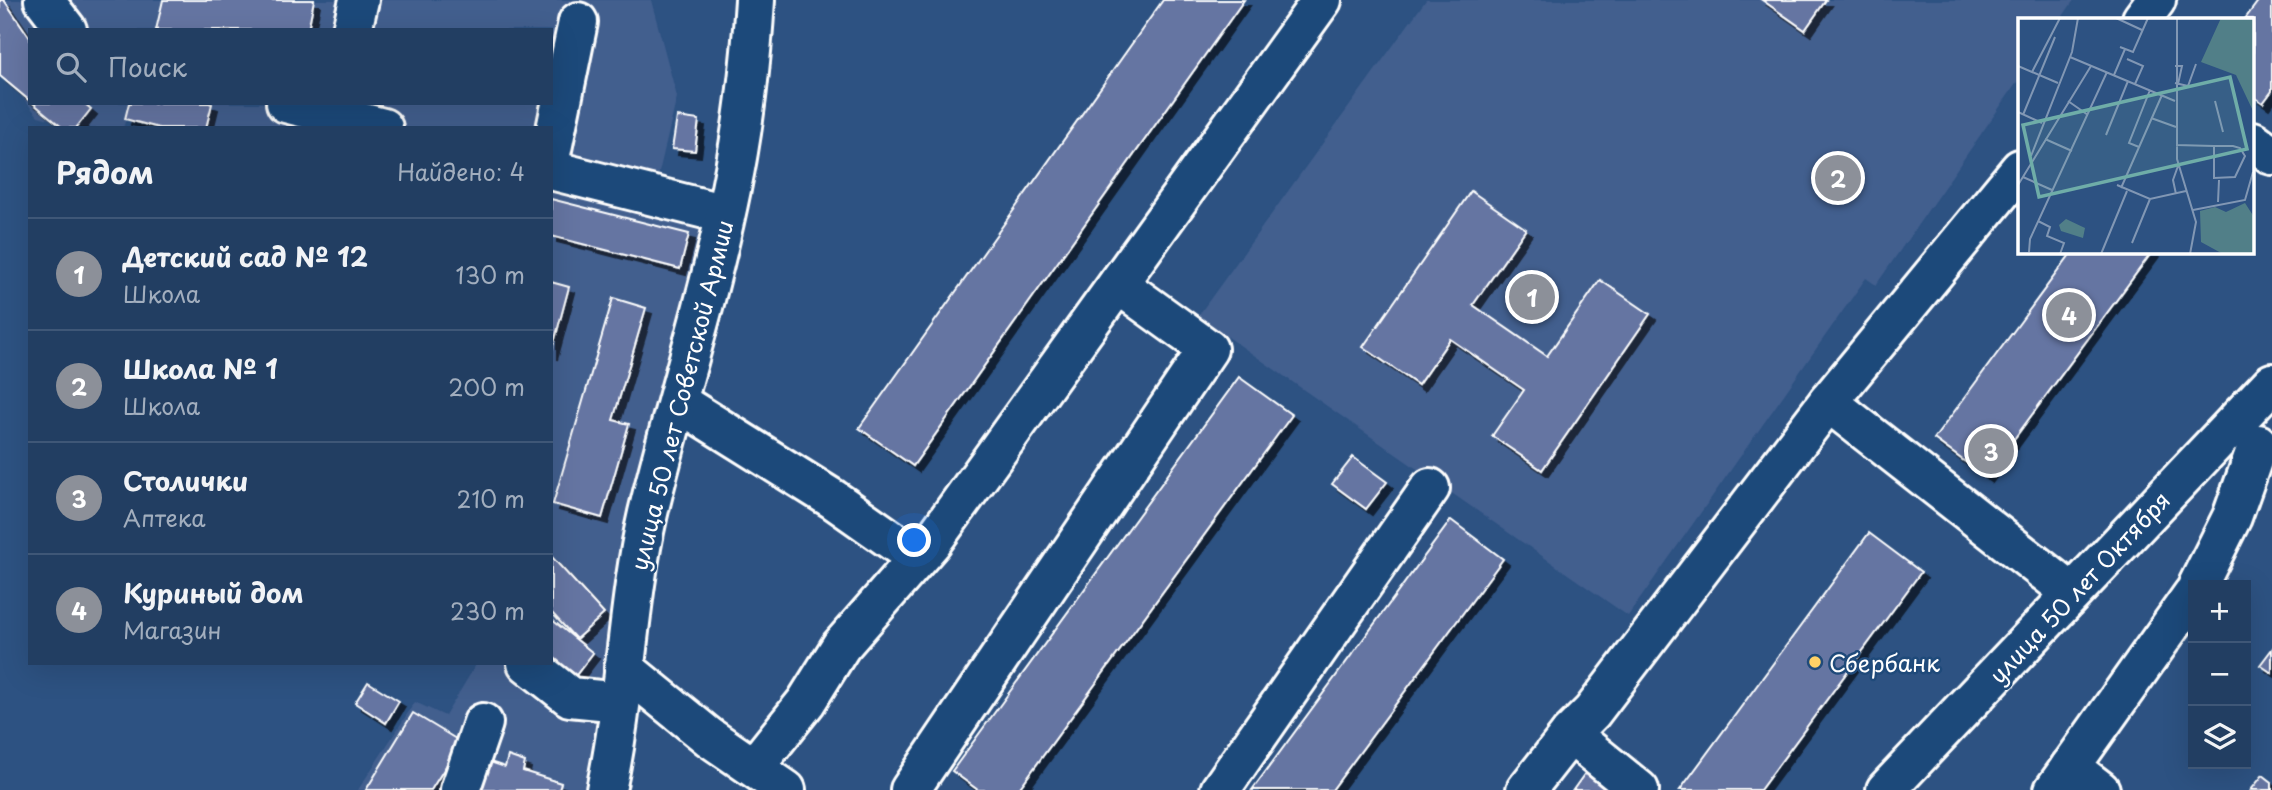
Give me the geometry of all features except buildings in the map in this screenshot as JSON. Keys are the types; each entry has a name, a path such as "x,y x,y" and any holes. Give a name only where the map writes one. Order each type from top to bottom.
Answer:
{"street":[{"path":"44,0 65,28"},
{"path":"352,28 359,0"},
{"name":"улица 50 лет Советской Армии","path":"606,790 613,755 635,577 725,214 743,123 755,0"},
{"path":"754,767 806,702 841,646 932,542 1322,0"},
{"path":"2142,18 2156,0"},
{"path":"553,144 578,22"},
{"path":"302,105 334,109 378,126"},
{"path":"2254,142 2272,155"},
{"path":"553,171 725,214"},
{"path":"1525,790 1570,734 1592,712 1828,402 2018,171"},
{"path":"910,790 1208,349 1118,284"},
{"name":"улица 50 лет Октября","path":"1886,790 2073,593 2254,441 2272,383"},
{"path":"678,402 833,499 917,558"},
{"path":"1828,402 2073,593"},
{"path":"2200,580 2232,517 2254,441"},
{"path":"1220,790 1430,488"},
{"path":"2100,790 2062,778 2188,601"},
{"path":"530,665 570,697 622,685 709,737 786,790"},
{"path":"460,790 483,723"},
{"path":"1570,734 1639,790"}],"shaded area":[{"path":"0,0 651,0 677,97 651,206 692,216 703,236 594,790 358,790 415,702 445,716 476,665 553,665 553,126 152,126 126,119 124,126 74,126 38,116 29,105 553,105 553,28 28,28 28,104 0,71"},
{"path":"1426,0 2074,0 2062,18 2018,18 2018,81 1876,285 1866,278 1628,616 1198,316"}],"place":[{"name":"Школа № 1","path":"1838,178"},
{"name":"Детский сад № 12","path":"1532,297"},
{"name":"Куриный дом","path":"2069,315"},
{"name":"Столички","path":"1991,451"},
{"name":"Сбербанк","path":"1815,662"}]}
